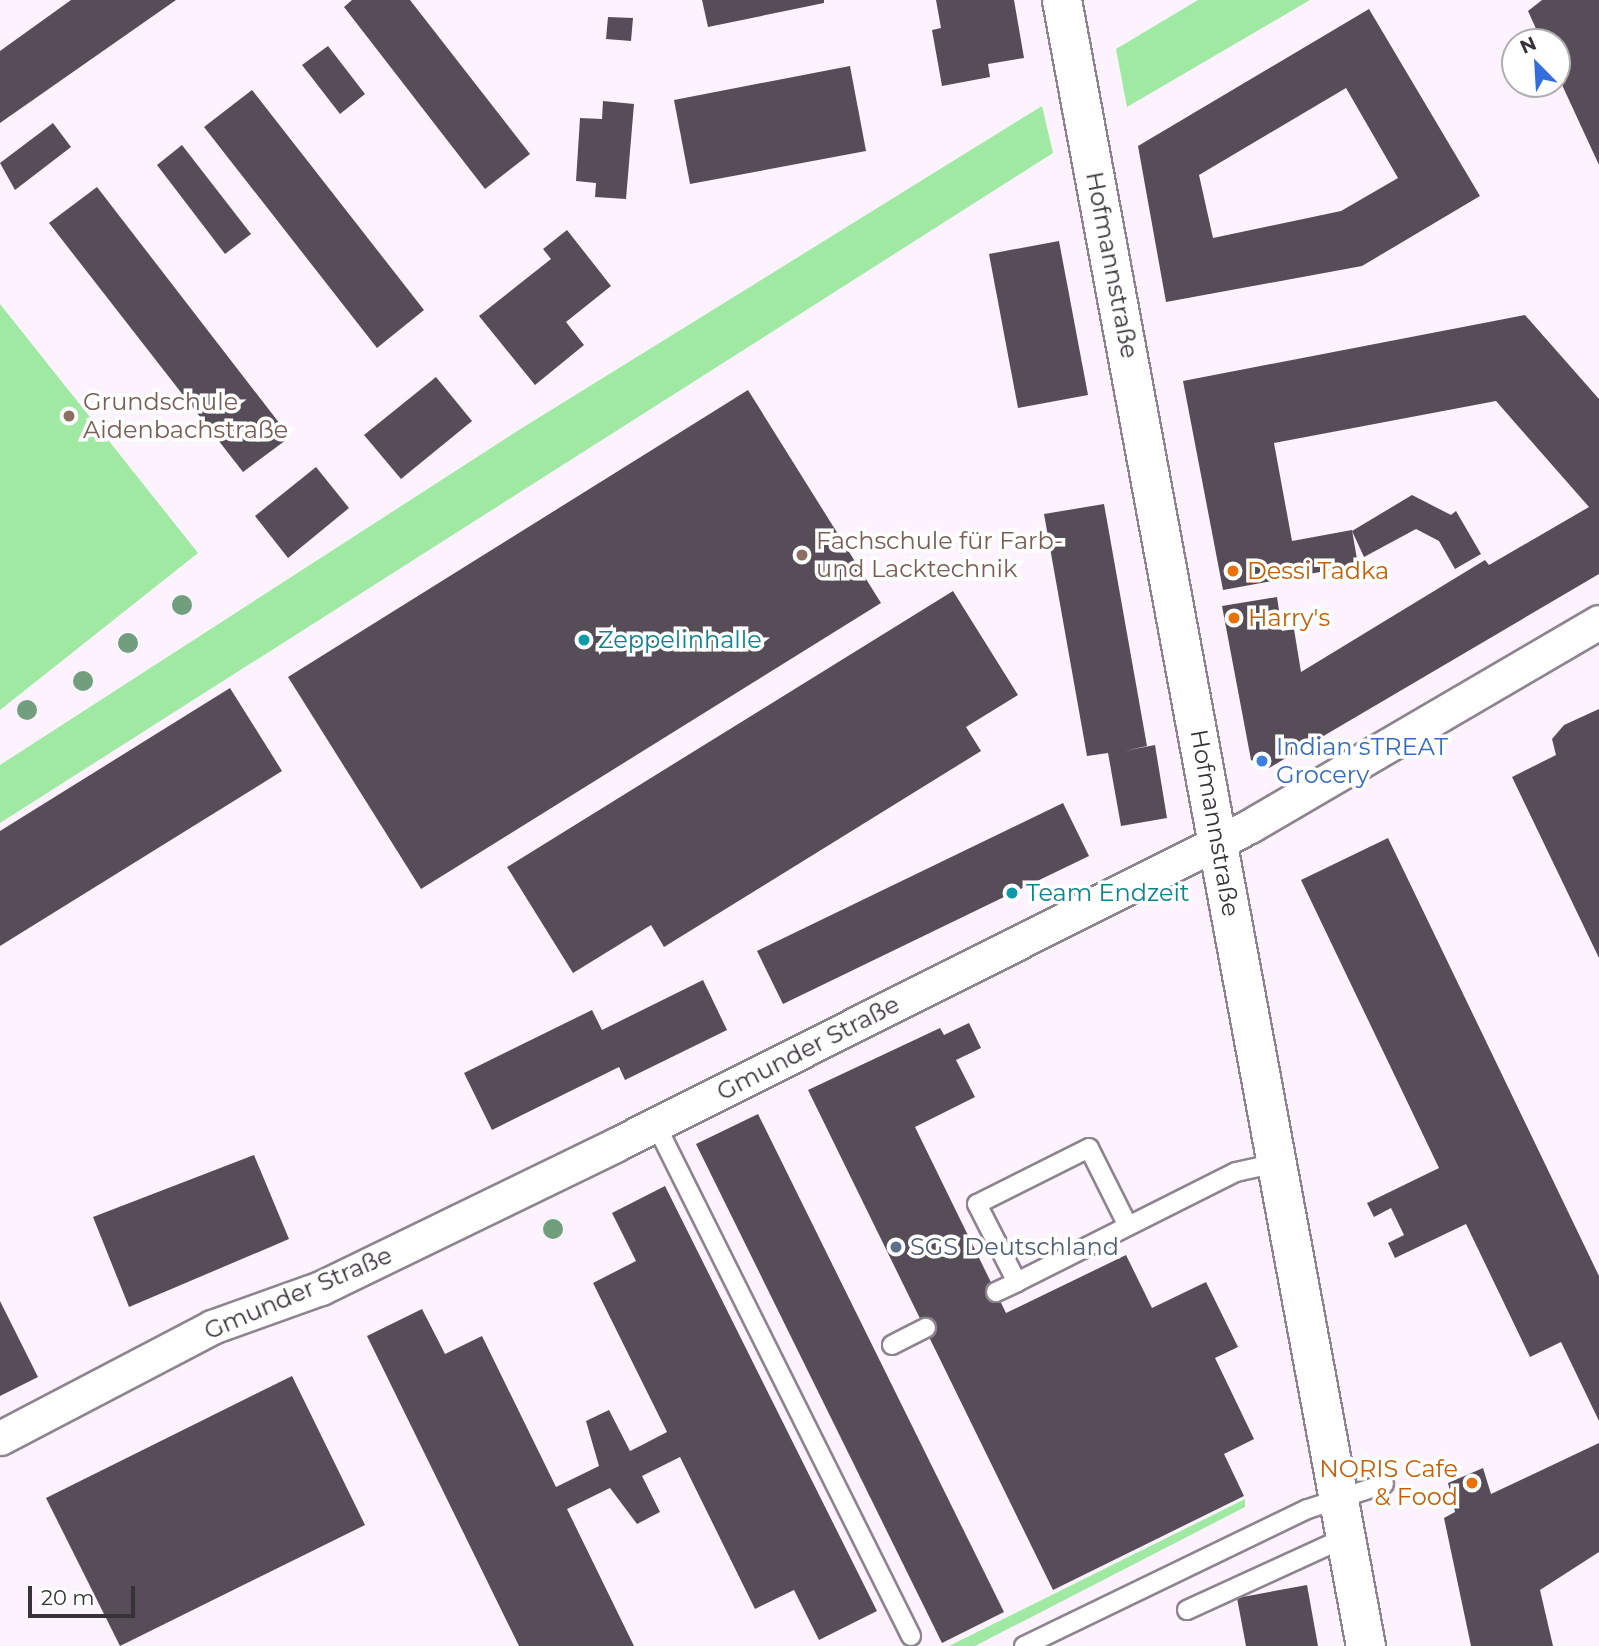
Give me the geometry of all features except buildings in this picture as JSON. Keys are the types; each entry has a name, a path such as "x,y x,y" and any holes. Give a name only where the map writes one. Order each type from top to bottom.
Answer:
{"street":[{"name":"Hofmannstraße","path":"1062,0 1366,1646"},
{"name":"Gmunder Straße","path":"0,1438 212,1327 321,1288 656,1125 1218,842 1599,621"}],"lane":[{"path":"656,1125 911,1636"},
{"path":"1017,1282 977,1203 1089,1147 1128,1226"},
{"path":"996,1292 1246,1168 1277,1163"},
{"path":"892,1345 926,1328"},
{"path":"1024,1646 1337,1496 1384,1484"},
{"path":"1187,1610 1345,1538"}],"green space":[{"path":"1198,0 1310,0 1127,107 1116,49"},
{"path":"1042,106 1053,153 0,823 0,765 522,428"},
{"path":"0,304 198,553 0,710"},
{"path":"1245,1499 1245,1507 975,1646 949,1646"}],"place":[{"name":"Grundschule Aidenbachstraße","path":"69,416"},
{"name":"Fachschule für Farb- und Lacktechnik","path":"802,555"},
{"name":"Dessi Tadka","path":"1233,571"},
{"name":"Harry's","path":"1234,618"},
{"name":"Zeppelinhalle","path":"584,640"},
{"name":"Indian sTREAT Grocery","path":"1262,761"},
{"name":"Team Endzeit","path":"1012,893"},
{"name":"SGS Deutschland","path":"896,1247"},
{"name":"NORIS Cafe & Food","path":"1472,1483"}]}
